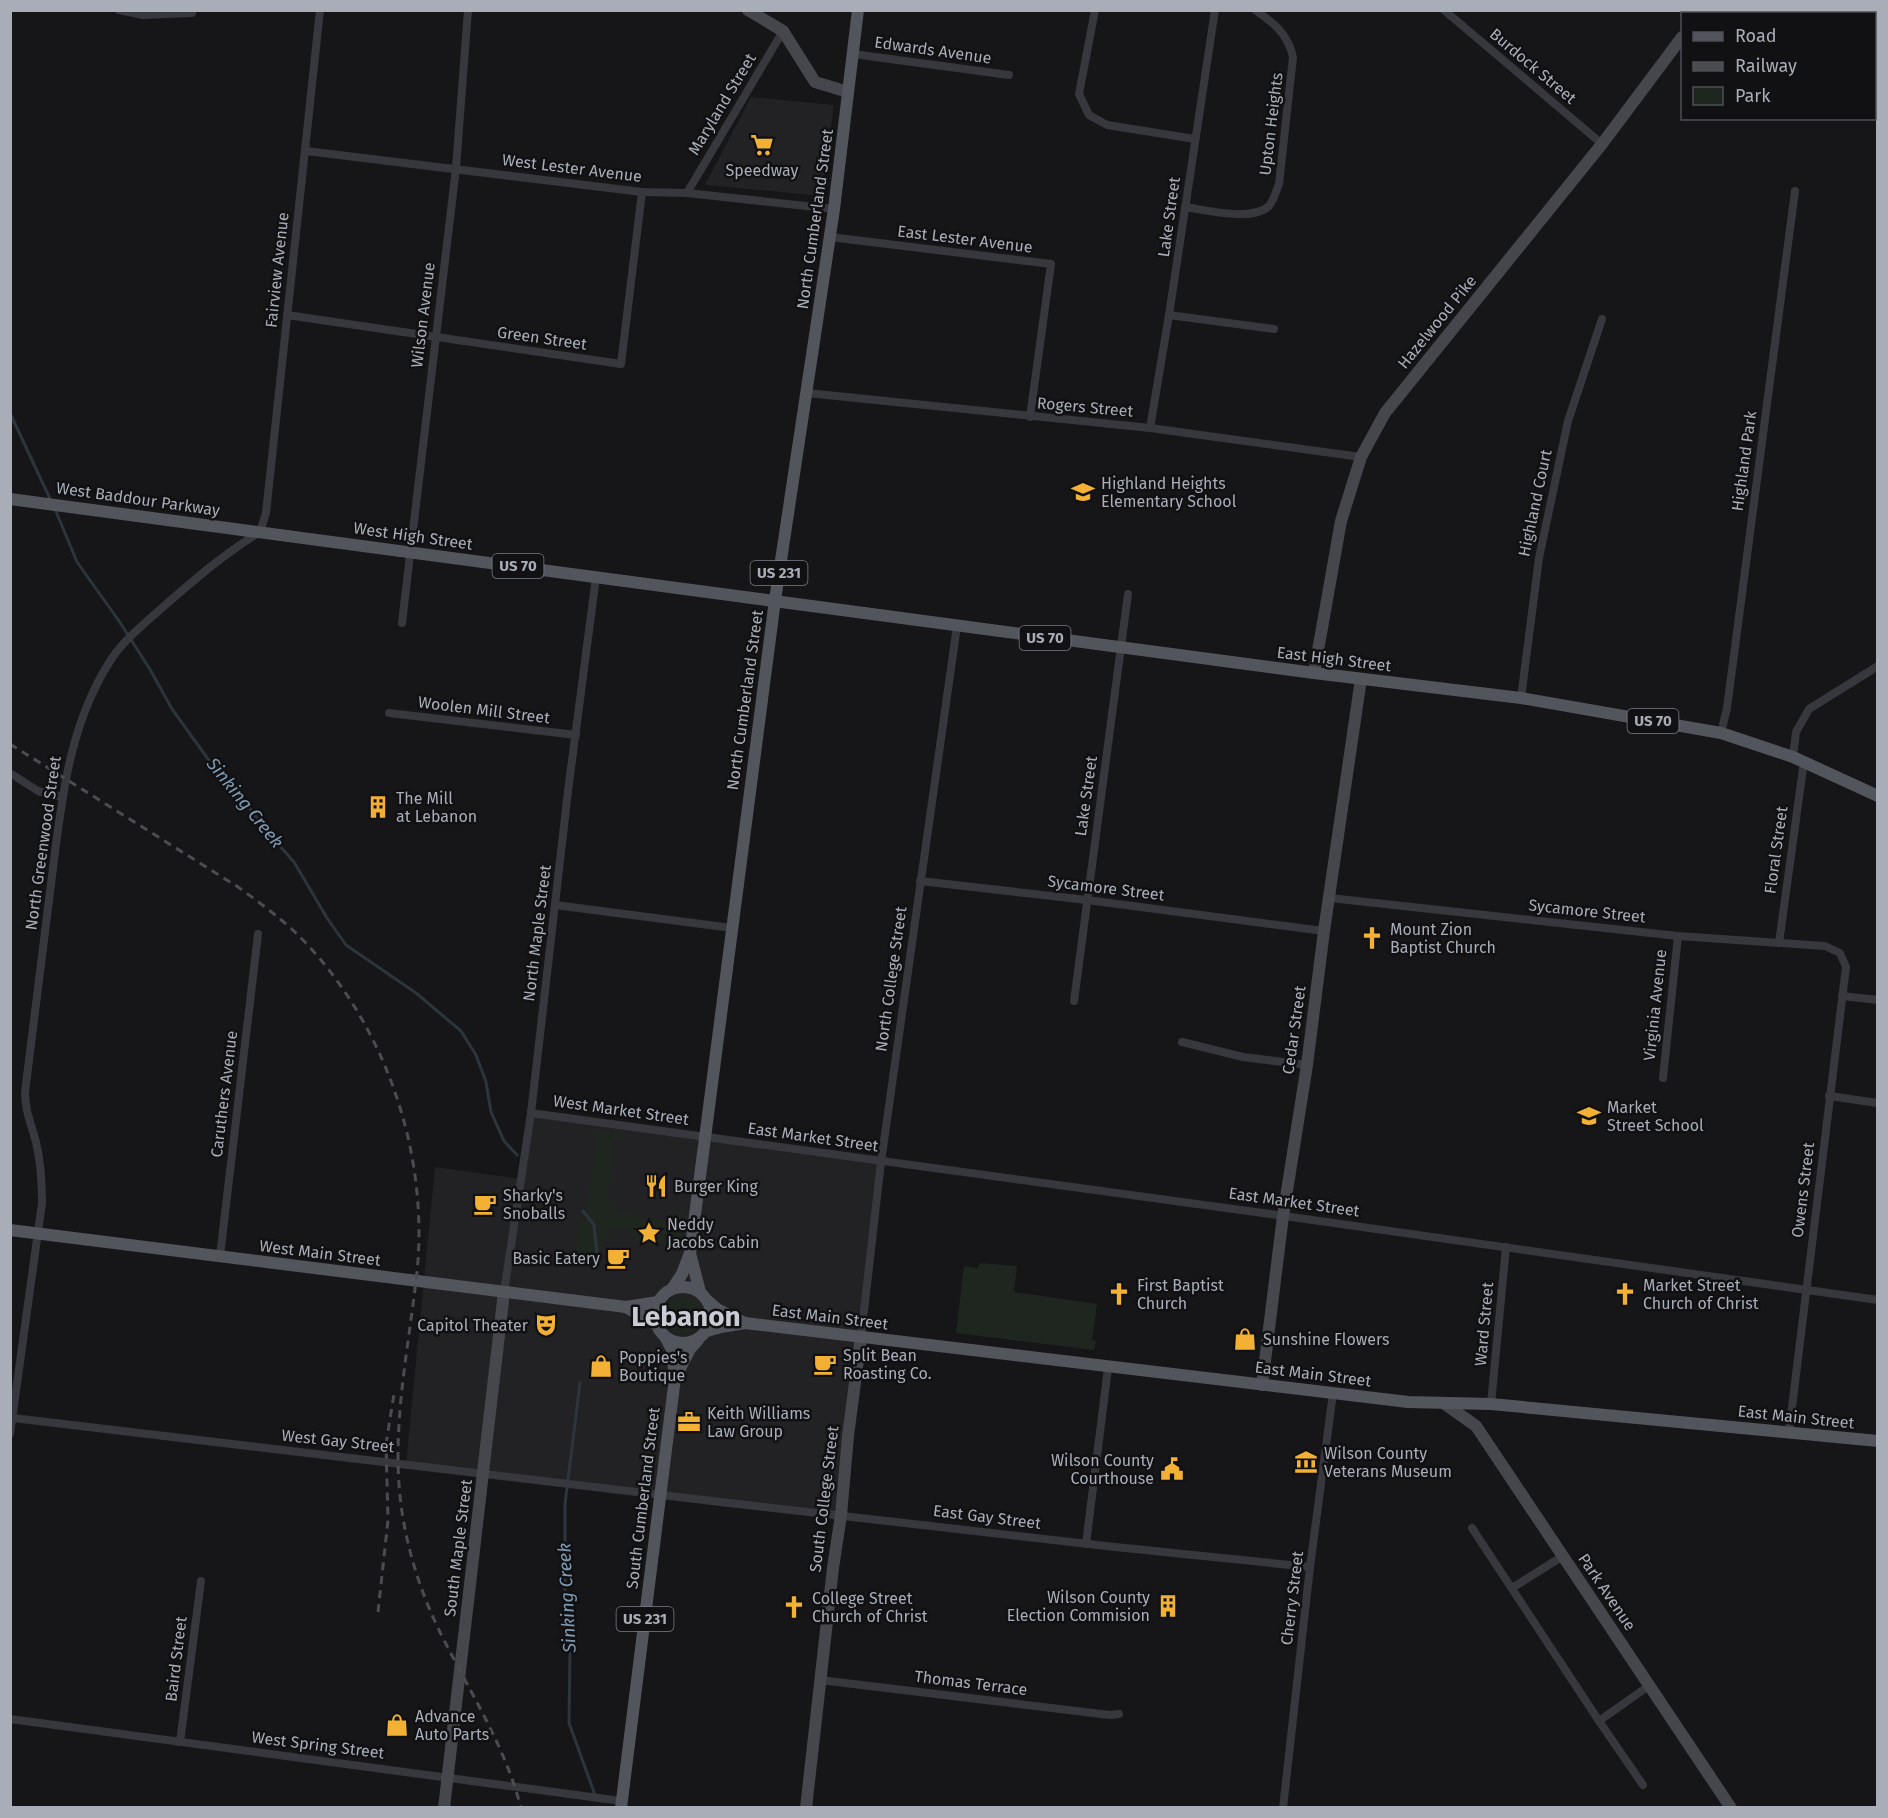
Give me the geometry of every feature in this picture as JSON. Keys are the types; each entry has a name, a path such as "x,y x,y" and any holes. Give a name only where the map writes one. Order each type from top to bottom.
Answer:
{"main road":[{"name":"North Cumberland Street","path":"672,1289 682,1274 690,1253 775,600 834,209 858,10"},
{"name":"West Baddour Parkway","path":"10,499 260,532"},
{"name":"West High Street","path":"260,532 775,600"},
{"name":"East High Street","path":"775,600 1314,674 1521,698 1721,733 1798,759 1878,796"},
{"name":"West Main Street","path":"10,1230 626,1307 658,1302"},
{"name":"North Cumberland Street","path":"690,1253 700,1292"},
{"path":"672,1289 686,1287 700,1292"},
{"name":"US 231","path":"658,1302 666,1292 672,1289"},
{"name":"US 231","path":"700,1292 709,1302"},
{"path":"657,1325 655,1313 658,1302"},
{"name":"East Main Street","path":"709,1302 717,1309 745,1323"},
{"path":"675,1378 690,1349 703,1335 712,1314 709,1302"},
{"name":"West Main Street","path":"626,1307 657,1325"},
{"name":"East Main Street","path":"703,1335 721,1327 745,1323 1408,1402 1491,1404 1878,1441"},
{"name":"US 231","path":"657,1325 666,1338"},
{"path":"666,1338 682,1344 703,1335"},
{"name":"South Cumberland Street","path":"621,1804 675,1378 672,1350 666,1338"}],"street":[{"path":"119,10 143,15 192,12"},
{"name":"Fairview Avenue","path":"260,532 266,513 320,10"},
{"name":"Wilson Avenue","path":"402,623 456,168 468,10"},
{"path":"1095,10 1079,94 1089,115 1107,125 1195,139"},
{"name":"Lake Street","path":"1150,428 1215,10"},
{"name":"Upton Heights","path":"1185,207 1240,214 1254,213 1271,204 1279,184 1293,57 1285,35 1276,25 1255,10"},
{"name":"Burdock Street","path":"1444,10 1602,144"},
{"path":"755,12 783,31 815,82 848,92"},
{"name":"Maryland Street","path":"687,193 783,31"},
{"name":"Hazelwood Pike","path":"1314,674 1341,521 1360,456 1385,414 1602,144 1681,40"},
{"name":"Edwards Avenue","path":"853,54 1009,75"},
{"name":"West Lester Avenue","path":"306,151 642,192 687,193 834,209"},
{"name":"Highland Park","path":"1721,733 1727,708 1795,191"},
{"name":"Green Street","path":"288,315 621,364 642,192"},
{"name":"East Lester Avenue","path":"830,237 1051,264 1030,417"},
{"path":"1169,315 1274,329"},
{"name":"Highland Court","path":"1521,698 1541,547 1568,421 1602,319"},
{"name":"Rogers Street","path":"807,393 1150,428 1360,456"},
{"name":"North Greenwood Street","path":"10,1434 43,1176 35,1139 27,1116 25,1092 63,797 76,736 83,716 116,653 139,628 236,547 260,532"},
{"name":"North Maple Street","path":"504,1292 531,1113 596,577"},
{"name":"Lake Street","path":"1074,1001 1128,594"},
{"name":"North College Street","path":"861,1337 881,1162 957,626"},
{"name":"Floral Street","path":"1779,943 1798,759 1796,732 1809,710 1878,666"},
{"name":"Cedar Street","path":"1262,1385 1283,1216 1307,1065 1361,679"},
{"name":"Woolen Mill Street","path":"389,713 576,735"},
{"path":"10,773 38,792 63,797"},
{"name":"Sycamore Street","path":"920,881 1324,931"},
{"name":"Sycamore Street","path":"1330,898 1678,936 1825,946 1840,953"},
{"path":"555,905 732,928"},
{"name":"Caruthers Avenue","path":"220,1256 258,934"},
{"name":"Virginia Avenue","path":"1663,1078 1678,936"},
{"name":"Owens Street","path":"1789,1432 1846,968 1840,953"},
{"path":"1842,996 1878,1000"},
{"path":"1182,1042 1243,1057 1307,1065"},
{"path":"1829,1096 1878,1103"},
{"name":"West Market Street","path":"531,1113 706,1136"},
{"name":"East Market Street","path":"706,1136 1878,1300"},
{"name":"Ward Street","path":"1491,1404 1506,1247"},
{"name":"South Maple Street","path":"444,1808 504,1292"},
{"name":"South College Street","path":"806,1808 861,1337"},
{"path":"1086,1544 1108,1368"},
{"name":"Cherry Street","path":"1283,1808 1310,1567 1333,1393"},
{"name":"Park Avenue","path":"1445,1404 1476,1426 1731,1808"},
{"name":"West Gay Street","path":"13,1418 661,1495"},
{"name":"East Gay Street","path":"661,1495 1086,1544 1310,1567"},
{"path":"1472,1528 1642,1785"},
{"path":"1512,1588 1563,1556"},
{"name":"Baird Street","path":"180,1742 201,1581"},
{"name":"Thomas Terrace","path":"820,1680 1110,1715 1119,1714"},
{"path":"1599,1721 1650,1685"},
{"name":"West Spring Street","path":"10,1719 569,1794 621,1804"}],"shaded area":[{"path":"751,97 834,105 822,196 705,185"},
{"path":"531,1113 881,1162 841,1515 406,1464 435,1167 520,1179"}],"green space":[{"path":"588,1130 623,1134 623,1139 614,1139 608,1199 614,1206 614,1212 629,1214 630,1207 634,1215 678,1223 680,1209 684,1209 679,1246 635,1240 635,1231 611,1228 609,1241 602,1240 600,1257 575,1253 580,1218 585,1222 598,1134 588,1132"},
{"path":"980,1263 1017,1266 1014,1292 1097,1304 1092,1340 1096,1341 1094,1350 956,1333 964,1266 978,1268"},
{"path":"684,1297 697,1302 702,1315 697,1328 684,1333 671,1328 666,1315 671,1302"}],"waterway":[{"name":"Sinking Creek","path":"10,413 51,501"},
{"name":"Sinking Creek","path":"55,509 77,562 119,621 172,709 216,770 294,862 346,945 416,993 461,1031 476,1055 486,1082 491,1112 504,1141 517,1155"},
{"name":"Sinking Creek","path":"583,1211 594,1225 597,1253"},
{"name":"Sinking Creek","path":"580,1383 565,1504 565,1595 570,1650 569,1723 595,1795"}],"railway":[{"path":"10,744 238,887 279,918 301,938 331,972 356,1010 378,1050 395,1092 408,1136 416,1181 419,1227 417,1272 399,1426 399,1487 406,1534 418,1580 430,1610 497,1742 521,1808"},
{"path":"378,1612 388,1520 386,1444 394,1394"}],"place":[{"name":"Speedway","path":"762,145"},
{"name":"Highland Heights Elementary School","path":"1083,492"},
{"name":"The Mill at Lebanon","path":"378,807"},
{"name":"Mount Zion Baptist Church","path":"1372,938"},
{"name":"Market Street School","path":"1589,1116"},
{"name":"Burger King","path":"656,1186"},
{"name":"Sharky's Snoballs","path":"485,1204"},
{"name":"Neddy Jacobs Cabin","path":"649,1233"},
{"name":"Basic Eatery","path":"618,1258"},
{"name":"First Baptist Church","path":"1119,1294"},
{"name":"Market Street Church of Christ","path":"1625,1294"},
{"name":"Capitol Theater","path":"546,1325"},
{"name":"Sunshine Flowers","path":"1245,1339"},
{"name":"Split Bean Roasting Co.","path":"825,1364"},
{"name":"Poppies's Boutique","path":"601,1366"},
{"name":"Keith Williams Law Group","path":"689,1422"},
{"name":"Wilson County Veterans Museum","path":"1306,1462"},
{"name":"Wilson County Courthouse","path":"1172,1469"},
{"name":"Wilson County Election Commision","path":"1168,1606"},
{"name":"College Street Church of Christ","path":"794,1607"},
{"name":"Advance Auto Parts","path":"397,1725"}],"district":[{"name":"Lebanon","path":"686,1316"}]}
